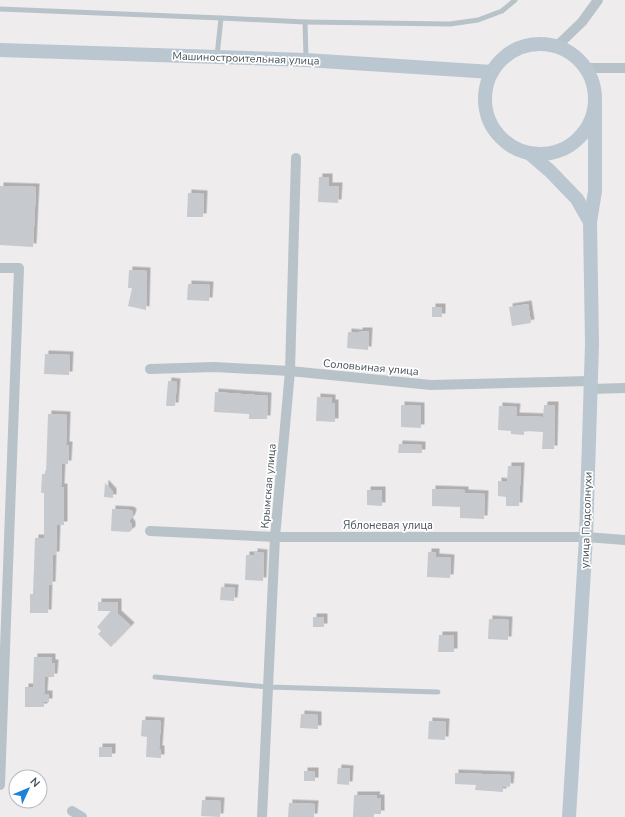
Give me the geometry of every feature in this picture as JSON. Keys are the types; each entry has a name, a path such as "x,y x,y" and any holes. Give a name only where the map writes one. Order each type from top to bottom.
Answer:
{"street":[{"path":"556,46 582,22 598,0"},
{"path":"538,43 556,46 573,54 586,68 594,86 595,104 590,122 580,137 575,141 565,148 547,154 529,153 513,147 499,136 490,122 485,105 485,99 486,88 492,72 504,57 520,47 538,43"},
{"name":"Машиностроительная улица","path":"0,50 306,60 492,72"},
{"path":"586,68 625,68"},
{"name":"улица Подсолнухи","path":"569,817 586,537 592,344 590,222 595,191 595,104"},
{"path":"529,153 550,171 577,199 590,222"},
{"name":"Крымская улица","path":"262,817 275,537 290,371 296,158"},
{"path":"0,268 20,268 0,785"},
{"name":"Соловьиная улица","path":"150,369 214,367 290,371 432,385 590,385 625,388"},
{"name":"Яблоневая улица","path":"150,531 275,537 586,537 625,540"},
{"path":"72,810 82,817"}],"lane":[{"path":"0,9 305,22 450,24 478,20 502,11 515,0"},
{"path":"217,57 221,18"},
{"path":"305,22 306,60"},
{"path":"154,677 268,687 438,692"}],"building":[{"path":"319,177 329,177 329,186 339,186 338,203 318,202"},
{"path":"0,186 36,187 33,247 0,245"},
{"path":"188,193 204,194 203,217 187,217"},
{"path":"129,270 147,271 146,310 128,306 132,288 128,288"},
{"path":"188,284 210,285 209,301 187,300"},
{"path":"528,304 531,323 512,326 509,307"},
{"path":"432,307 442,307 442,317 432,317"},
{"path":"359,331 369,331 368,350 347,348 348,332 359,333"},
{"path":"45,354 70,355 69,375 44,374"},
{"path":"168,381 177,382 175,406 166,406"},
{"path":"215,392 268,396 267,419 249,419 249,414 214,412"},
{"path":"317,397 332,398 332,403 335,403 335,422 316,421"},
{"path":"401,405 421,406 421,428 401,427"},
{"path":"544,405 555,405 554,449 542,449 543,432 524,431 524,435 511,434 511,431 498,430 499,406 517,407 516,416 543,417"},
{"path":"48,414 67,415 66,445 69,445 68,464 62,464 61,487 64,487 64,525 57,525 56,555 53,555 52,585 49,585 48,613 30,613 30,594 33,594 35,538 44,538 44,493 41,493 42,474 46,474"},
{"path":"399,444 422,445 422,453 398,453"},
{"path":"508,466 521,466 519,506 506,506 506,497 498,496 498,481 507,482"},
{"path":"105,483 113,492 113,498 104,497"},
{"path":"432,489 465,490 465,493 485,494 484,519 460,518 460,507 432,506"},
{"path":"367,490 382,490 382,506 367,505"},
{"path":"112,509 130,510 133,512 129,521 132,525 132,530 129,532 111,531"},
{"path":"254,552 264,553 263,581 245,580 246,555 254,555"},
{"path":"428,552 436,552 436,557 451,558 450,578 427,577"},
{"path":"221,587 235,588 234,601 220,600"},
{"path":"98,602 118,602 118,614 131,626 111,647 98,634 101,631 97,627 111,611 98,611"},
{"path":"313,617 324,617 324,627 313,627"},
{"path":"489,619 509,620 508,640 488,639"},
{"path":"439,635 454,635 454,652 438,652"},
{"path":"34,657 52,657 52,663 55,663 54,677 45,677 44,694 49,694 49,702 44,702 44,707 25,707 25,687 33,687"},
{"path":"301,714 318,715 318,729 300,728"},
{"path":"142,720 161,721 159,749 161,749 161,758 146,757 147,737 141,736"},
{"path":"429,721 446,722 445,740 428,739"},
{"path":"99,747 112,747 112,757 99,757"},
{"path":"338,768 350,769 349,785 337,784"},
{"path":"304,771 315,771 315,781 304,781"},
{"path":"455,773 511,775 510,787 503,786 503,792 475,790 476,785 455,784"},
{"path":"354,795 377,795 376,798 381,798 381,814 374,814 374,817 353,817"},
{"path":"202,800 221,801 220,817 201,816"},
{"path":"289,803 315,804 314,817 288,817"}]}
